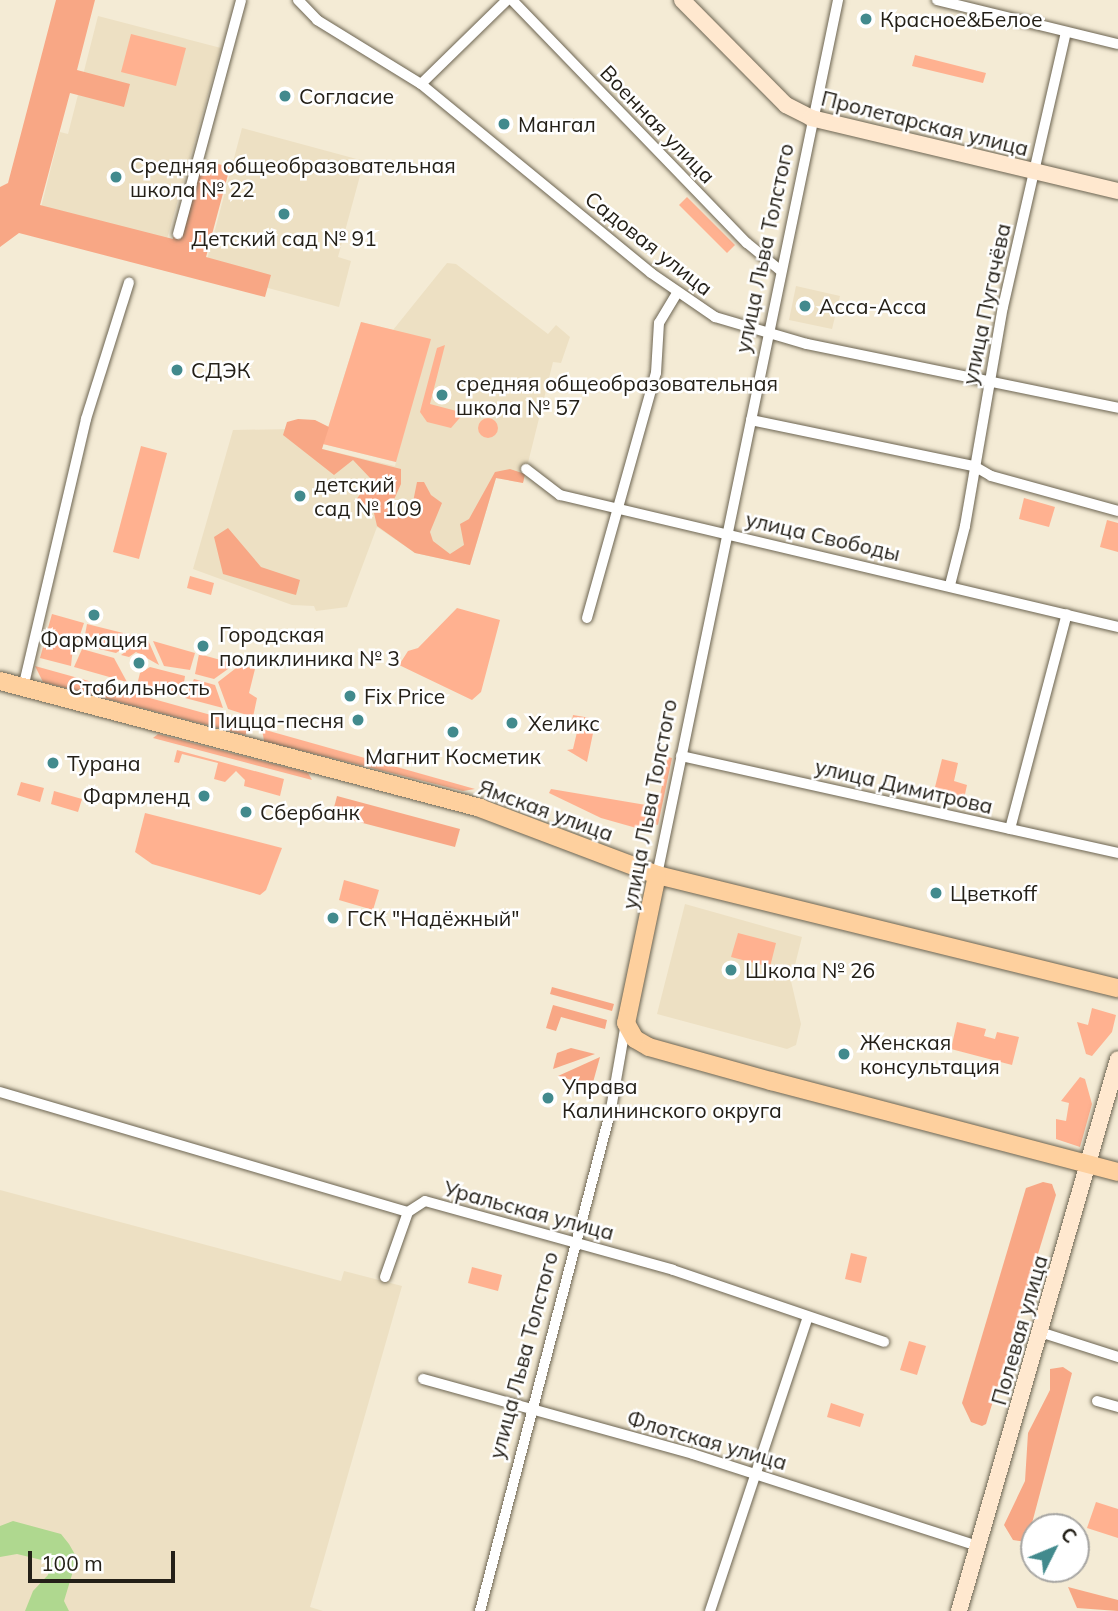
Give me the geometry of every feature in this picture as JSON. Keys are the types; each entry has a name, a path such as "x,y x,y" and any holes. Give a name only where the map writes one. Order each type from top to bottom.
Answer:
{"main road":[{"name":"Ямская улица","path":"0,681 480,808 657,875 1118,988"},
{"name":"улица Льва Толстого","path":"626,1023 657,875"},
{"path":"626,1023 635,1039 649,1047 1118,1172"}],"street":[{"path":"178,234 241,0"},
{"name":"Садовая улица","path":"298,0 317,20 421,84 677,293 715,317 768,334 1118,408"},
{"path":"421,84 506,0"},
{"name":"Военная улица","path":"506,0 738,234 781,271"},
{"name":"Пролетарская улица","path":"682,0 778,98 811,118 1118,191"},
{"name":"улица Льва Толстого","path":"657,875 810,141 811,118 838,0"},
{"path":"937,0 1118,44"},
{"name":"улица Пугачёва","path":"950,585 989,382 1066,32"},
{"path":"23,688 86,418 129,283"},
{"path":"587,618 621,509 656,373 659,323 677,293"},
{"path":"751,420 974,466 991,476 1118,511"},
{"name":"улица Свободы","path":"526,469 560,495 950,585 1118,627"},
{"path":"1010,830 1067,614"},
{"name":"улица Димитрова","path":"681,756 1118,853"},
{"name":"улица Льва Толстого","path":"480,1611 611,1109 626,1023"},
{"name":"Полевая улица","path":"959,1611 1118,1059"},
{"name":"Уральская улица","path":"0,1092 408,1212 425,1201 576,1243 797,1309 807,1319 884,1342"},
{"path":"385,1278 408,1212"},
{"path":"710,1611 758,1475 807,1319"},
{"path":"1040,1332 1118,1357"},
{"name":"Флотская улица","path":"423,1379 758,1475 978,1546"},
{"path":"1097,1401 1118,1407"}],"shaded area":[{"path":"56,0 95,0 77,70 130,84 124,107 70,93 40,205 173,239 194,158 230,167 206,257 271,275 265,297 19,233 0,247 0,187 8,183"},
{"name":"Средняя общеобразовательная школа № 22","path":"98,16 221,48 159,267 34,235 60,132 68,134"},
{"path":"131,34 186,48 176,86 121,72"},
{"path":"915,55 986,73 983,83 912,66"},
{"name":"Детский сад № 91","path":"242,128 364,161 338,257 351,261 339,307 204,271"},
{"path":"687,197 735,245 727,253 679,205"},
{"name":"средняя общеобразовательная школа № 57","path":"447,263 456,264 548,334 556,325 570,337 561,363 553,362 523,483 496,478 470,565 415,553 377,527 347,607 316,611 314,606 292,605 193,569 233,430 293,429 322,449 395,466 396,462 323,444 361,322 393,330"},
{"path":"796,286 840,296 832,329 789,320"},
{"path":"361,322 431,339 396,462 323,444"},
{"path":"445,345 430,404 464,413 451,428 427,422 420,412 437,348"},
{"path":"484,418 492,418 498,428 492,438 484,438 478,432 478,424"},
{"path":"298,419 315,420 329,427 322,449 401,469 401,484 392,504 394,516 411,512 417,482 424,482 431,495 442,503 430,532 433,541 450,554 464,545 460,524 469,519 495,472 510,469 525,474 523,483 496,478 470,565 415,553 377,526 374,513 356,500 371,479 353,460 334,475 283,435 287,422"},
{"path":"141,446 167,453 139,559 113,552"},
{"path":"1024,498 1055,507 1049,527 1019,519"},
{"path":"1107,520 1118,523 1118,552 1100,547"},
{"path":"228,528 261,567 300,580 296,595 223,574 214,537"},
{"path":"190,576 214,583 211,595 187,588"},
{"path":"457,608 500,620 481,692 472,700 399,665 408,651 418,648"},
{"path":"52,614 84,623 78,641 46,635"},
{"path":"87,624 139,637 116,653 83,645"},
{"path":"143,639 148,640 159,665 136,652 129,657 121,655"},
{"path":"45,640 73,647 71,666 40,658"},
{"path":"153,641 195,653 190,670 164,666"},
{"path":"82,649 114,658 127,682 74,667"},
{"path":"199,654 235,664 214,679 195,674"},
{"path":"240,665 255,669 249,693 257,698 253,717 228,709 218,682"},
{"path":"35,666 254,727 245,735 43,682"},
{"path":"150,667 185,676 182,696 137,685 140,673"},
{"path":"194,679 215,685 223,708 185,698"},
{"path":"573,715 596,719 587,762 567,750 573,749 577,732 570,731"},
{"path":"262,729 475,789 463,791 264,741"},
{"path":"158,734 308,773 312,780 153,738"},
{"path":"177,750 284,779 280,796 244,786 245,780 236,771 225,782 214,779 218,763 182,754 179,763 174,762"},
{"path":"668,757 672,758 658,825 654,824"},
{"path":"942,759 958,763 954,781 967,785 964,799 934,791"},
{"path":"21,782 44,788 40,802 17,795"},
{"path":"551,789 652,806 647,831 601,818 549,793"},
{"path":"54,791 82,799 78,812 51,804"},
{"path":"337,796 460,829 455,847 332,815"},
{"path":"145,813 282,848 266,890 260,895 152,864 135,852"},
{"path":"344,880 379,890 373,910 339,900"},
{"name":"Школа № 26","path":"685,904 802,937 791,981 801,1024 796,1045 787,1049 657,1014"},
{"path":"738,933 776,943 770,967 731,957"},
{"path":"552,987 614,1004 612,1011 550,994"},
{"path":"553,1005 607,1020 605,1029 561,1017 556,1031 546,1028"},
{"path":"1092,1008 1116,1015 1112,1032 1092,1056 1086,1054 1077,1022 1088,1025"},
{"path":"957,1022 986,1029 984,1036 995,1039 997,1032 1019,1037 1012,1065 951,1049"},
{"path":"571,1048 595,1054 553,1069 557,1053"},
{"path":"600,1057 592,1086 558,1076"},
{"path":"1080,1077 1085,1079 1092,1104 1080,1147 1056,1139 1056,1119 1066,1121 1069,1103 1061,1101"},
{"path":"1043,1182 1052,1184 1056,1195 986,1424 982,1426 971,1422 962,1403 1026,1188"},
{"path":"0,1190 341,1281 344,1271 402,1286 310,1607 323,1611 0,1611"},
{"path":"851,1253 867,1257 861,1283 845,1279"},
{"path":"472,1267 502,1275 498,1291 468,1283"},
{"path":"909,1341 926,1346 917,1375 900,1370"},
{"path":"1063,1367 1072,1373 1035,1513 1020,1513 1020,1541 1013,1540 1004,1525 1025,1481 1028,1433 1050,1390 1050,1369"},
{"path":"831,1403 864,1414 860,1427 827,1417"},
{"path":"1096,1502 1118,1509 1118,1538 1090,1529"},
{"path":"13,1521 61,1534 69,1544 77,1558 64,1601 69,1611 25,1611 33,1591 48,1575 50,1562 17,1554 0,1557 0,1526"},
{"path":"1068,1587 1118,1600 1118,1611 1077,1608"}],"place":[{"name":"Красное&Белое","path":"866,19"},
{"name":"Согласие","path":"285,96"},
{"name":"Мангал","path":"504,124"},
{"name":"Средняя общеобразовательная школа № 22","path":"116,177"},
{"name":"Детский сад № 91","path":"284,214"},
{"name":"Асса-Асса","path":"805,306"},
{"name":"СДЭК","path":"177,370"},
{"name":"средняя общеобразовательная школа № 57","path":"442,395"},
{"name":"детский сад № 109","path":"300,496"},
{"name":"Фармация","path":"94,615"},
{"name":"Городская поликлиника № 3","path":"203,646"},
{"name":"Стабильность","path":"139,663"},
{"name":"Fix Price","path":"350,696"},
{"name":"Пицца-песня","path":"358,720"},
{"name":"Хеликс","path":"512,723"},
{"name":"Магнит Косметик","path":"453,732"},
{"name":"Турана","path":"53,763"},
{"name":"Фармленд","path":"204,796"},
{"name":"Сбербанк","path":"246,812"},
{"name":"Цветкоff","path":"936,893"},
{"name":"ГСК \"Надёжный\"","path":"333,918"},
{"name":"Школа № 26","path":"731,970"},
{"name":"Женская консультация","path":"844,1054"},
{"name":"Управа Калининского округа","path":"548,1098"}]}
